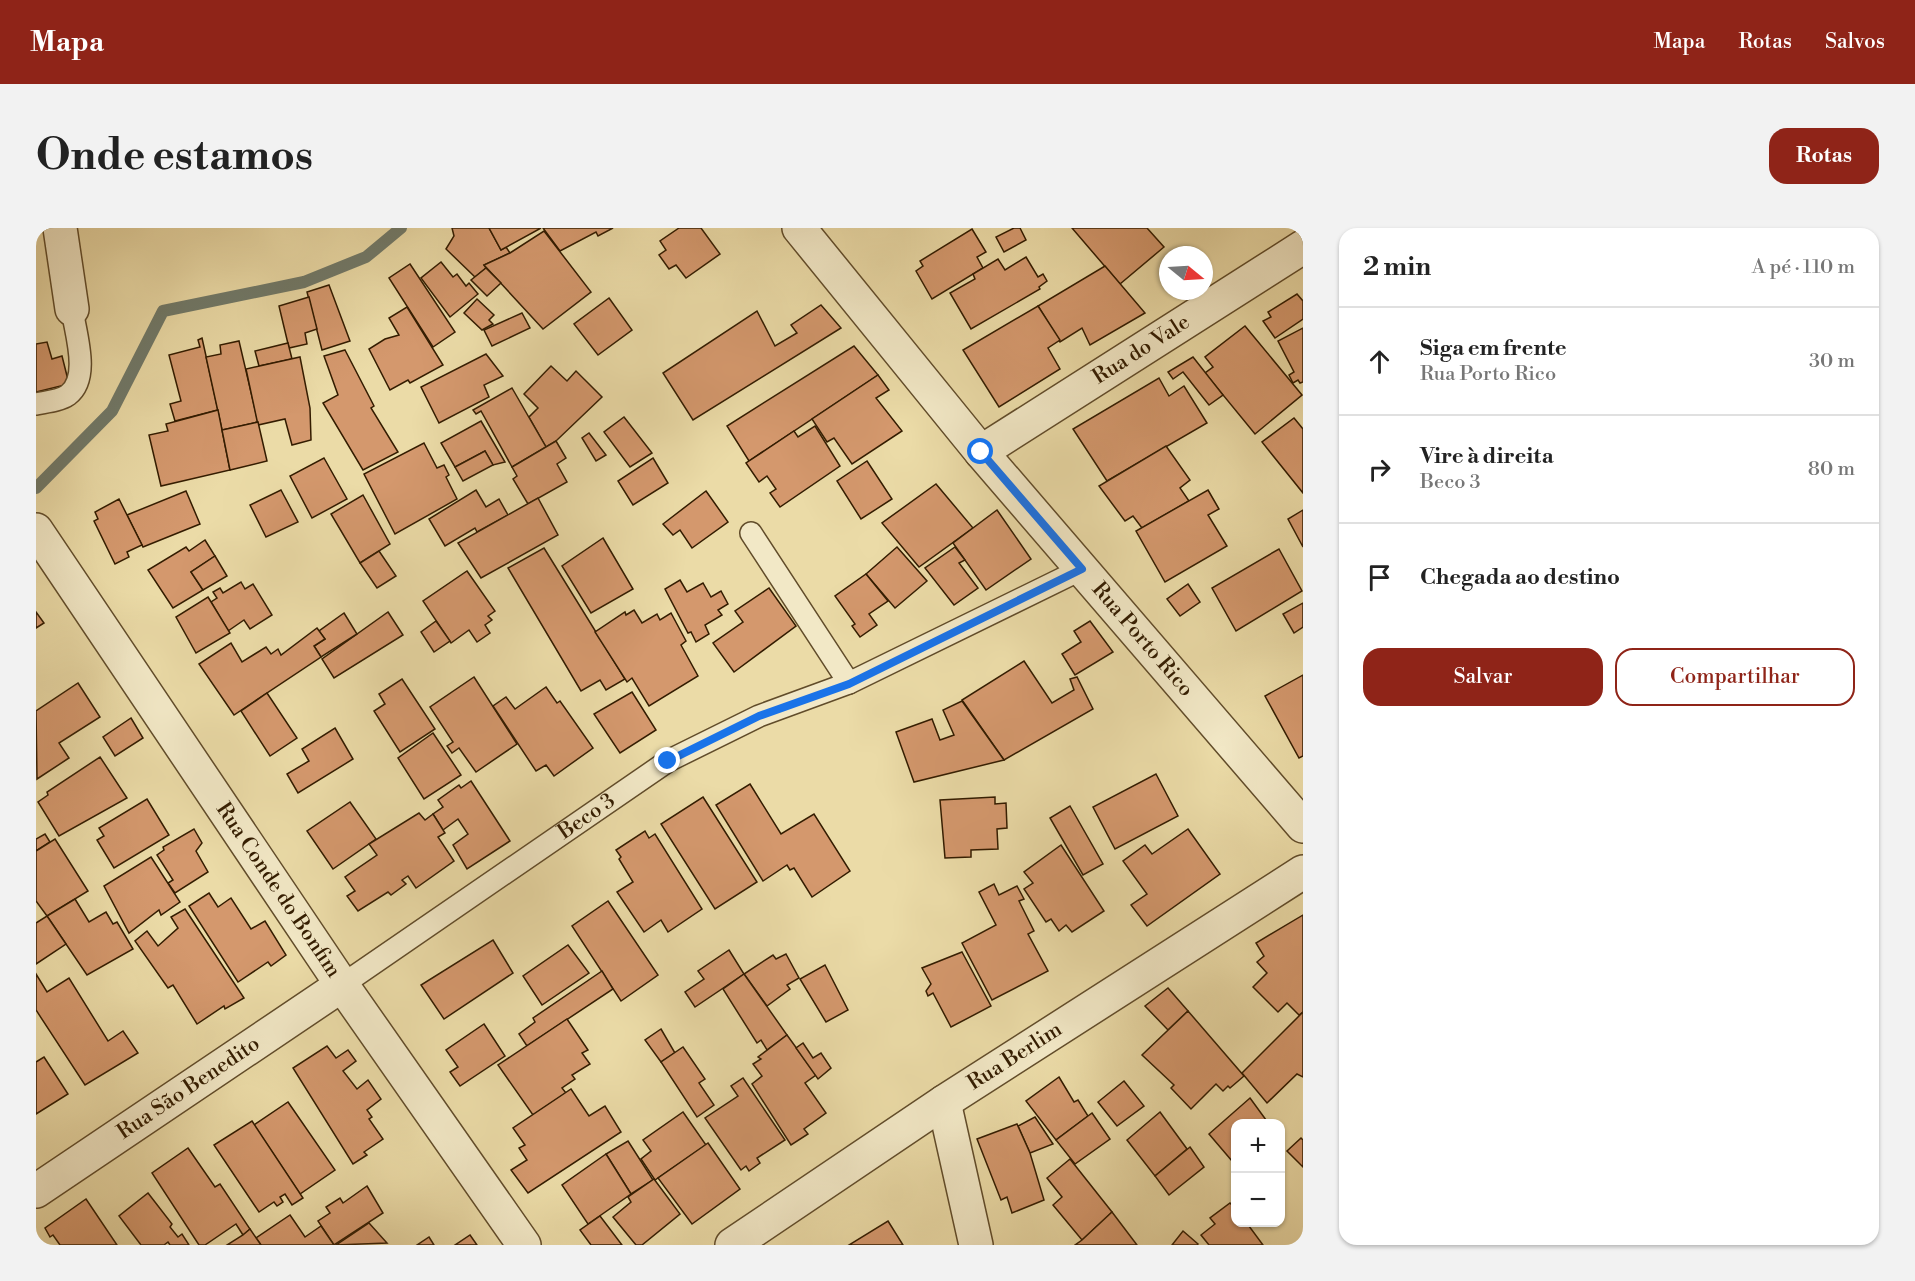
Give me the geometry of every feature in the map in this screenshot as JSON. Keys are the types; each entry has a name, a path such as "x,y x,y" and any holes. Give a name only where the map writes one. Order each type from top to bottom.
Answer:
{"street":[{"path":"60,228 72,309"},
{"name":"Rua Porto Rico","path":"799,228 981,452 1303,825"},
{"name":"Rua do Vale","path":"981,452 1303,248"},
{"name":"Rua Conde do Bonfim","path":"36,530 342,985 524,1245"},
{"name":"Rua Berlim","path":"732,1245 944,1102 1303,872"},
{"name":"Rua São Benedito","path":"36,1191 342,985"},
{"path":"944,1102 976,1245"}],"lane":[{"path":"36,404 67,396 77,385 80,371 72,309"},
{"path":"752,533 849,684"},
{"name":"Beco 3","path":"342,985 668,761 759,716 849,684 1082,569"}],"building":[{"path":"452,228 489,228 501,250 506,247 510,253 484,265 486,268 475,277 446,249 454,236"},
{"path":"489,228 541,228 501,250"},
{"path":"543,228 613,228 598,236 596,232 560,251"},
{"path":"679,228 701,228 720,254 686,278 676,265 669,269 659,255 666,250 660,241"},
{"path":"1014,228 1020,228 1026,240 1004,252 996,237"},
{"path":"1072,228 1147,228 1163,246 1159,246 1159,251 1120,284"},
{"path":"972,229 986,252 977,257 983,268 932,299 916,271 923,266 920,261"},
{"path":"544,231 591,292 543,329 484,265 510,253"},
{"path":"1026,257 1038,277 1043,274 1047,281 1039,287 1040,289 971,329 950,293 975,279 973,274 998,259 1005,270"},
{"path":"441,262 453,277 457,274 466,286 469,283 478,294 450,317 421,278"},
{"path":"410,264 455,332 433,347 389,278"},
{"path":"1105,266 1145,313 1090,345 1082,328 1060,342 1038,306"},
{"path":"486,268 501,283 487,296 471,280"},
{"path":"329,285 350,341 322,350 307,292"},
{"path":"1297,294 1303,301 1303,319 1275,338 1263,321 1271,317 1268,312"},
{"path":"309,297 317,329 305,333 307,344 289,348 279,306"},
{"path":"609,298 632,330 598,355 574,324"},
{"path":"477,299 494,315 489,320 493,324 482,330 464,313"},
{"path":"821,305 841,328 693,420 663,373 757,311 775,346 797,333 791,325"},
{"path":"1038,306 1060,340 1048,348 1060,369 999,407 963,350"},
{"path":"407,307 443,365 410,383 408,380 390,390 369,349 385,339 399,335 389,318"},
{"path":"522,313 530,328 492,346 484,330"},
{"path":"1245,326 1302,395 1255,434 1205,373 1213,367 1205,357"},
{"path":"1303,328 1303,382 1300,383 1298,380 1293,383 1289,375 1294,372 1278,341"},
{"path":"202,338 218,410 175,421 170,404 181,401 169,355 200,347 198,340"},
{"path":"239,341 258,422 222,430 206,357 221,354 220,345"},
{"path":"47,342 52,359 62,356 69,384 36,392 36,344"},
{"path":"288,343 292,359 259,366 255,351"},
{"path":"854,346 878,375 749,461 727,426"},
{"path":"345,350 374,406 371,408 398,452 363,470 323,403 338,395 324,356"},
{"path":"486,354 503,376 484,385 489,397 439,423 421,387"},
{"path":"300,357 310,408 311,440 292,445 285,419 258,425 246,369"},
{"path":"1193,357 1223,395 1209,405 1183,372 1173,379 1168,372"},
{"path":"551,366 567,381 576,371 602,397 556,441 546,447 529,417 538,408 524,394"},
{"path":"878,375 889,390 876,398 902,431 852,464 834,438 827,442 812,419"},
{"path":"1159,378 1169,396 1184,386 1207,423 1107,481 1073,429"},
{"path":"512,388 546,447 512,467 481,411 476,414 473,410"},
{"path":"218,410 230,470 161,486 149,435 168,431 166,424"},
{"path":"624,417 652,453 630,467 604,432"},
{"path":"1294,418 1303,429 1303,493 1262,442"},
{"path":"481,421 505,462 493,465 485,451 455,467 441,443"},
{"path":"258,422 267,461 230,470 222,430"},
{"path":"815,426 840,466 780,507 770,493 776,489 767,476 759,482 746,463 794,431 798,437"},
{"path":"589,433 606,455 596,461 582,438"},
{"path":"556,441 566,458 557,464 567,482 528,504 513,479 517,476 512,467"},
{"path":"424,443 437,468 444,465 449,475 446,477 457,499 395,534 364,474"},
{"path":"1166,446 1190,480 1180,488 1189,501 1142,528 1133,516 1125,521 1099,486"},
{"path":"485,451 493,465 463,481 455,467"},
{"path":"324,458 347,499 312,518 290,476"},
{"path":"653,458 668,483 633,505 618,481"},
{"path":"867,461 892,499 861,519 837,481"},
{"path":"936,484 973,528 919,567 882,523"},
{"path":"281,490 298,522 266,537 250,505"},
{"path":"476,490 486,507 499,499 508,515 477,532 475,528 445,546 429,519"},
{"path":"1208,490 1219,509 1208,515 1227,546 1165,582 1136,531"},
{"path":"186,491 200,524 143,547 127,515"},
{"path":"706,491 728,522 692,548 680,530 673,535 663,524"},
{"path":"363,495 390,544 360,563 331,514"},
{"path":"538,498 558,535 481,578 458,543"},
{"path":"119,499 142,545 127,552 129,557 115,564 94,521 98,519 95,512"},
{"path":"997,510 1031,559 986,590 953,543"},
{"path":"1303,510 1303,547 1288,519"},
{"path":"603,538 633,589 591,613 562,566"},
{"path":"205,540 215,556 191,572 203,590 173,608 148,570 186,547 189,551"},
{"path":"897,547 927,581 895,608 866,574"},
{"path":"955,547 965,560 959,563 978,588 954,605 925,568"},
{"path":"544,548 625,679 606,690 600,680 581,691 508,568"},
{"path":"1279,549 1302,591 1236,631 1212,588"},
{"path":"379,551 396,576 377,588 360,563"},
{"path":"215,556 227,576 203,590 191,572"},
{"path":"467,571 495,611 488,616 492,620 485,625 490,633 477,642 469,630 451,643 423,601"},
{"path":"866,574 888,601 869,614 877,625 860,637 852,626 855,624 835,596"},
{"path":"680,580 687,592 703,583 711,597 721,591 728,604 718,610 722,615 705,625 709,634 696,642 691,632 688,633 665,589"},
{"path":"241,582 245,589 253,584 272,615 250,629 244,620 228,631 211,602 217,598 213,592 220,588 223,593"},
{"path":"1188,584 1200,602 1180,616 1167,599"},
{"path":"769,588 796,626 734,672 713,643 743,622 735,611"},
{"path":"208,597 230,633 196,653 176,617"},
{"path":"1303,603 1303,627 1294,633 1283,614"},
{"path":"634,610 642,623 657,614 660,620 671,613 686,641 681,645 698,676 649,706 632,678 627,682 595,632 625,612 626,615"},
{"path":"36,612 44,623 36,628"},
{"path":"388,612 403,635 334,678 322,659"},
{"path":"344,613 357,634 321,657 314,646 325,639 319,631"},
{"path":"436,621 450,641 434,652 421,632"},
{"path":"1090,621 1113,652 1075,675 1062,654 1081,642 1074,631"},
{"path":"317,628 325,639 314,646 321,657 234,715 199,664 231,643 242,662 266,647 271,654 278,649 281,655"},
{"path":"1024,661 1052,703 1074,690 1070,679 1077,677 1093,709 1004,760 962,700"},
{"path":"1303,675 1303,756 1299,758 1265,696"},
{"path":"474,677 517,744 476,772 459,748 452,753 447,746 453,742 430,707"},
{"path":"402,679 435,729 400,752 374,711 385,704 379,694"},
{"path":"78,683 100,717 59,743 69,758 37,779 36,711"},
{"path":"546,687 557,703 560,701 593,748 554,776 546,765 536,771 493,706 506,697 515,709"},
{"path":"632,692 656,730 620,753 594,714"},
{"path":"267,693 297,738 270,756 241,711"},
{"path":"962,701 1004,760 914,782 896,732 932,719 940,740 954,735 943,710"},
{"path":"131,718 143,738 115,756 103,737"},
{"path":"335,728 353,759 298,793 287,774 309,761 302,749"},
{"path":"433,733 461,775 424,799 398,758"},
{"path":"100,757 127,798 59,836 38,802 48,795 47,792"},
{"path":"1156,774 1178,816 1115,849 1093,807"},
{"path":"471,781 510,841 467,869 453,845 468,834 458,819 443,830 433,814 443,807 438,800 459,785 461,788"},
{"path":"750,784 781,834 814,814 850,871 812,897 794,868 790,870 787,865 763,881 716,805"},
{"path":"703,797 757,882 715,909 661,824"},
{"path":"995,797 995,804 1006,803 1007,828 997,829 998,849 971,850 971,857 945,858 940,800"},
{"path":"147,799 169,835 114,868 97,840 104,836 99,828"},
{"path":"350,802 376,839 333,869 307,831"},
{"path":"1070,806 1103,864 1083,875 1050,818"},
{"path":"419,813 425,820 433,814 445,833 438,837 454,861 416,888 408,876 402,880 406,884 391,895 388,892 358,911 347,896 355,891 345,877 377,855 369,844"},
{"path":"194,829 202,843 196,851 208,872 175,893 168,883 173,880 157,855 164,850 163,847"},
{"path":"1188,829 1220,874 1147,926 1131,905 1147,894 1123,861 1145,845 1152,854"},
{"path":"645,831 649,838 655,834 702,909 668,932 661,920 644,932 617,892 633,882 616,850"},
{"path":"45,834 50,842 36,851 36,839"},
{"path":"55,839 88,891 47,916 36,901 36,851"},
{"path":"1061,845 1104,911 1072,932 1066,925 1059,931 1051,919 1046,922 1024,889 1033,883 1024,872"},
{"path":"151,857 180,902 161,915 159,910 129,933 104,886"},
{"path":"994,884 999,895 1017,886 1024,899 1019,901 1034,931 1028,934 1048,971 992,1000 962,943 996,925 979,892"},
{"path":"209,893 218,907 231,898 251,929 265,921 286,955 271,966 268,962 238,982 189,906"},
{"path":"75,899 89,922 106,912 113,924 117,922 133,949 87,975 47,916"},
{"path":"608,901 658,975 621,1001 572,926"},
{"path":"185,909 244,998 225,1009 224,1006 197,1024 173,985 168,988 135,941 147,931 158,946 178,928 171,917"},
{"path":"1303,915 1303,1012 1299,1015 1287,1003 1278,1012 1253,987 1267,973 1257,962 1264,956 1256,943"},
{"path":"47,916 66,944 36,964 36,923"},
{"path":"493,940 513,973 444,1019 421,985"},
{"path":"568,945 589,973 542,1005 523,976"},
{"path":"729,950 744,974 695,1007 685,992 704,979 698,971"},
{"path":"962,952 991,1006 951,1027 933,993 928,996 926,991 931,984 922,968"},
{"path":"786,954 799,978 787,985 790,989 767,1006 744,974 773,955 776,959"},
{"path":"825,965 848,1010 826,1022 800,979"},
{"path":"602,971 613,989 527,1046 519,1034 535,1022 533,1018"},
{"path":"36,974 47,992 69,978 108,1041 123,1031 138,1053 85,1085 36,1010"},
{"path":"744,974 787,1035 767,1050 761,1040 757,1043 723,989"},
{"path":"1168,988 1188,1011 1168,1030 1145,1006"},
{"path":"1188,1011 1244,1076 1223,1091 1216,1084 1191,1109 1171,1088 1174,1085 1142,1055"},
{"path":"1303,1012 1303,1077 1297,1074 1267,1103 1242,1073"},
{"path":"567,1019 588,1050 582,1053 590,1064 572,1075 575,1079 562,1088 566,1093 533,1115 498,1065"},
{"path":"484,1024 505,1056 460,1086 450,1072 458,1067 446,1050"},
{"path":"661,1029 675,1053 661,1062 645,1040"},
{"path":"787,1035 816,1075 805,1083 826,1113 804,1129 808,1134 791,1145 752,1084 762,1076 753,1064 761,1059 758,1057"},
{"path":"803,1043 813,1058 821,1053 831,1068 818,1079 796,1048"},
{"path":"327,1046 336,1058 348,1050 356,1061 343,1071 357,1089 368,1080 381,1099 367,1110 372,1117 369,1119 383,1139 364,1152 367,1155 353,1164 293,1068"},
{"path":"683,1047 705,1079 699,1083 714,1105 697,1117 661,1062"},
{"path":"44,1057 68,1094 36,1114 36,1062"},
{"path":"1059,1077 1074,1102 1078,1100 1088,1116 1056,1140 1026,1101"},
{"path":"743,1078 785,1140 757,1158 760,1163 749,1171 746,1166 741,1170 705,1118 738,1096 731,1086"},
{"path":"1124,1081 1144,1106 1117,1126 1098,1102"},
{"path":"571,1089 589,1116 605,1106 621,1132 528,1193 511,1170 527,1160 519,1148 525,1145 513,1128"},
{"path":"1250,1098 1265,1119 1231,1119 1231,1160 1209,1134"},
{"path":"288,1102 335,1170 300,1194 254,1125"},
{"path":"683,1112 706,1145 655,1180 641,1159 651,1151 643,1140"},
{"path":"1160,1112 1187,1149 1155,1176 1127,1140"},
{"path":"1092,1113 1110,1139 1075,1164 1056,1140"},
{"path":"1035,1117 1053,1144 1030,1153 1018,1126"},
{"path":"252,1121 303,1198 292,1205 285,1194 280,1197 283,1202 277,1206 274,1202 259,1212 214,1145"},
{"path":"1017,1124 1030,1153 1044,1200 1012,1213 1007,1197 1001,1200 977,1139"},
{"path":"1301,1138 1303,1140 1303,1167 1287,1151"},
{"path":"628,1141 653,1180 631,1194 606,1154"},
{"path":"708,1143 740,1189 692,1224 658,1178"},
{"path":"1190,1147 1204,1167 1169,1195 1155,1176"},
{"path":"188,1148 215,1187 220,1184 250,1229 243,1235 236,1224 205,1245 199,1245 152,1173"},
{"path":"606,1154 631,1194 588,1224 562,1185"},
{"path":"1070,1159 1112,1212 1082,1240 1053,1205 1062,1197 1047,1178"},
{"path":"654,1179 680,1214 642,1245 636,1245 613,1217 631,1202 628,1197"},
{"path":"367,1186 383,1213 334,1245 318,1221 330,1213 326,1207 340,1198 343,1203"},
{"path":"148,1193 172,1224 170,1227 178,1237 182,1234 189,1245 170,1245 168,1242 164,1245 141,1245 119,1216"},
{"path":"86,1199 117,1245 60,1245 53,1235 50,1237 45,1228"},
{"path":"1230,1203 1231,1227 1250,1227 1263,1245 1209,1245 1201,1235 1215,1224 1210,1218"},
{"path":"1112,1212 1137,1245 1075,1245 1082,1240"},
{"path":"290,1215 305,1237 321,1226 334,1245 261,1245 256,1238"},
{"path":"600,1216 622,1245 591,1245 580,1230"},
{"path":"888,1221 903,1245 849,1245"},
{"path":"369,1223 387,1243 336,1245"},
{"path":"250,1229 261,1245 227,1245 243,1235"},
{"path":"1183,1231 1198,1244 1172,1245"},
{"path":"470,1235 477,1245 455,1245"},
{"path":"429,1237 434,1245 417,1245"}],"waterway":[{"path":"36,488 112,411 163,311 304,282 366,257 401,228"}],"route":[{"path":"668,761 759,716 849,684 1082,569 981,452"}]}
